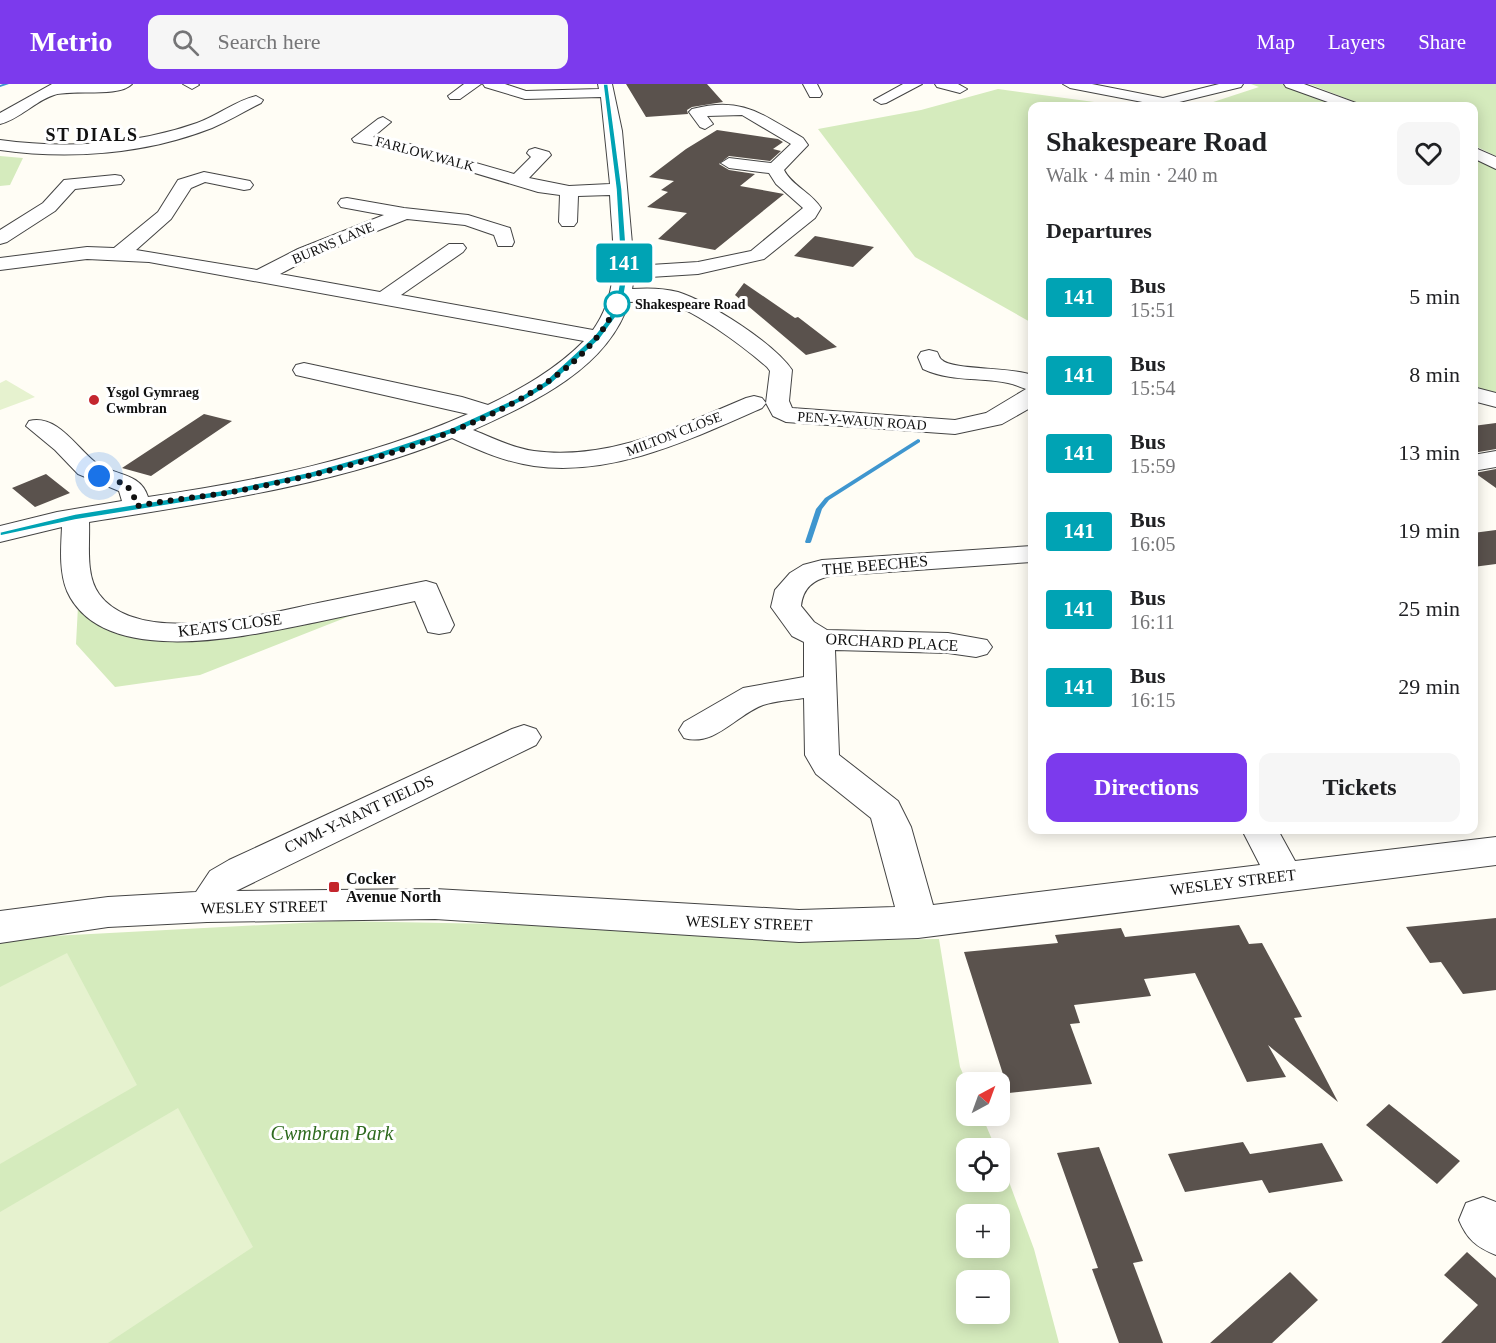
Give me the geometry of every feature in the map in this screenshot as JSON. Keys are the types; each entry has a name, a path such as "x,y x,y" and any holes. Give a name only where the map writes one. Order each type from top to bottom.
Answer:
{"street":[{"path":"455,96 474,84"},
{"path":"0,534 75,517 231,492 311,475 454,430 547,384 597,338 612,317 622,284 619,189 606,88 525,94 490,84"},
{"path":"882,96 915,84"},
{"path":"942,84 960,89"},
{"path":"1070,84 1164,102 1236,84"},
{"path":"1291,84 1340,102"},
{"path":"0,118 58,87 109,87 123,90"},
{"path":"0,145 44,149 86,149 199,128 256,100"},
{"path":"705,124 697,112 738,110 752,114 797,141 800,145 775,169"},
{"name":"FARLOW WALK","path":"383,122 360,139 400,146 544,188 568,191 619,189"},
{"path":"44,149 67,131"},
{"path":"517,180 543,155 536,153"},
{"path":"1478,155 1496,164"},
{"path":"729,163 775,169"},
{"path":"622,284 757,255 809,214 812,208 810,203 781,180 775,169"},
{"path":"120,253 165,215 184,184 204,177 244,185"},
{"path":"0,238 49,207 70,184 115,180"},
{"path":"568,191 568,222"},
{"name":"BURNS LANE","path":"347,203 405,213 468,220 503,232 504,242"},
{"name":"BURNS LANE","path":"262,275 305,253 405,213"},
{"path":"384,298 456,248"},
{"path":"0,264 54,255 120,253 262,275 597,338"},
{"name":"PEN-Y-WAUN ROAD","path":"622,284 654,295 681,300 767,355 781,370 777,405 780,412 786,415 955,427 993,419 1028,398"},
{"path":"929,357 931,364 948,372 1007,375 1028,383"},
{"path":"304,370 462,404 489,414"},
{"path":"1478,395 1496,400"},
{"name":"MILTON CLOSE","path":"454,430 498,451 524,457 551,460 605,458 649,447 754,403"},
{"path":"38,426 64,445 82,465 99,476 128,485 133,492 137,506"},
{"path":"1478,462 1496,459"},
{"name":"KEATS CLOSE","path":"75,517 77,542 75,564 78,584 89,602 106,617 136,628 167,633 248,626 426,590 439,625"},
{"name":"THE BEECHES","path":"819,638 802,629 786,607 791,588 808,572 830,567 1028,554"},
{"name":"ORCHARD PLACE","path":"918,922 893,826 885,810 825,760 819,638 839,641 948,643 976,647"},
{"path":"696,729 754,696 820,685"},
{"name":"CWM-Y-NANT FIELDS","path":"207,907 223,881 242,870 524,737"},
{"path":"1262,834 1284,875"},
{"name":"WESLEY STREET","path":"0,927 108,912 207,907 435,904 667,920 799,926 918,922 1284,875 1496,851"}],"green space":[{"path":"1251,84 1286,84 1335,102 1213,102 1259,87"},
{"path":"1309,84 1496,84 1496,156 1478,147 1478,102 1356,102"},
{"path":"998,89 1094,102 1028,102 1028,321 915,257 818,129 921,110"},
{"path":"0,156 23,158 10,185 0,186"},
{"path":"1478,157 1496,166 1496,395 1478,391"},
{"path":"6,380 35,397 0,410 0,383"},
{"path":"89,602 128,632 360,612 200,675 115,687 76,644 78,606"},
{"name":"Cwmbran Park","path":"339,921 545,925 796,941 939,939 962,1072 956,1072 956,1126 986,1126 991,1138 956,1138 956,1192 1010,1192 1010,1185 1034,1249 1059,1343 0,1343 0,941 15,938"},
{"path":"67,953 137,1085 0,1164 0,987"},
{"path":"178,1108 253,1247 108,1343 0,1343 0,1212"}],"building":[{"path":"626,84 707,84 723,102 692,107 687,110 688,114 646,117"},
{"path":"717,130 778,139 783,142 773,149 781,151 770,161 729,156 719,164 729,170 755,174 740,186 784,194 715,250 658,239 687,213 647,207 668,192 661,190 674,181 649,177 686,149"},
{"path":"815,236 874,247 853,267 794,256"},
{"path":"744,283 795,318 798,317 837,347 806,355 735,295"},
{"path":"204,414 232,421 151,476 122,468"},
{"path":"1496,423 1496,449 1478,452 1478,425"},
{"path":"1496,469 1496,488 1478,475 1478,472"},
{"path":"46,474 70,493 35,507 12,488"},
{"path":"1496,530 1496,564 1478,566 1478,532"},
{"path":"1496,918 1496,990 1463,994 1441,962 1430,963 1406,927"},
{"path":"1239,925 1249,944 1262,943 1302,1017 1294,1018 1338,1102 1268,1045 1286,1077 1247,1082 1195,973 1144,979 1151,996 1074,1005 1080,1023 1070,1024 1092,1084 1010,1093 1010,1072 1002,1072 964,952 1058,943 1055,935 1121,928 1125,937"},
{"path":"1389,1104 1460,1161 1437,1184 1366,1125"},
{"path":"1243,1142 1250,1154 1322,1143 1343,1181 1269,1193 1262,1180 1185,1192 1168,1154"},
{"path":"1099,1147 1143,1261 1133,1263 1163,1343 1119,1343 1092,1269 1098,1268 1057,1153"},
{"path":"1467,1252 1496,1278 1496,1343 1441,1343 1478,1305 1444,1275"},
{"path":"1290,1272 1318,1300 1272,1343 1210,1343"}],"waterway":[{"path":"0,86 7,84"},
{"path":"808,542 819,509 827,499 918,441"}],"bus line":[{"name":"141","path":"0,534 75,517 231,492 311,475 454,430 524,398 547,384 597,338 612,317 621,296 624,273 619,189 605,84"}],"place":[{"name":"Shakespeare Road","path":"617,304"},
{"name":"Ysgol Gymraeg Cwmbran","path":"94,400"},
{"name":"Cocker Avenue North","path":"334,887"}],"district":[{"name":"ST DIALS","path":"92,135"}],"route":[{"path":"99,476 128,485 133,492 137,506 231,492 311,475 376,456 454,430 524,398 547,384 597,338 612,317 618,301 617,304"}]}
